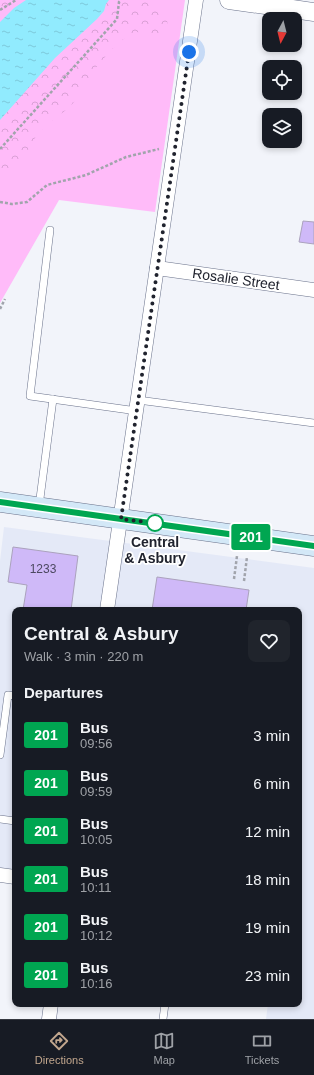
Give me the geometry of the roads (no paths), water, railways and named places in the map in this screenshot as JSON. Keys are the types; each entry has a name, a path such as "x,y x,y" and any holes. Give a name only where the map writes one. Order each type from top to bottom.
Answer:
{"main road":[{"path":"0,502 314,546"}],"street":[{"path":"107,607 196,0"},
{"path":"229,0 314,12"},
{"name":"Rosalie Street","path":"157,268 314,290"},
{"path":"0,875 12,877"},
{"path":"49,1019 51,1007"}],"lane":[{"path":"50,230 30,396 138,405 314,423"},
{"path":"39,508 54,399"},
{"path":"0,755 8,695 12,696"},
{"path":"0,818 12,820"},
{"path":"164,1019 166,1007"}],"water":[{"path":"26,0 109,0 104,11 97,19 55,58 0,120 0,22 14,8"}],"place":[{"name":"Central & Asbury","path":"155,523"}]}
